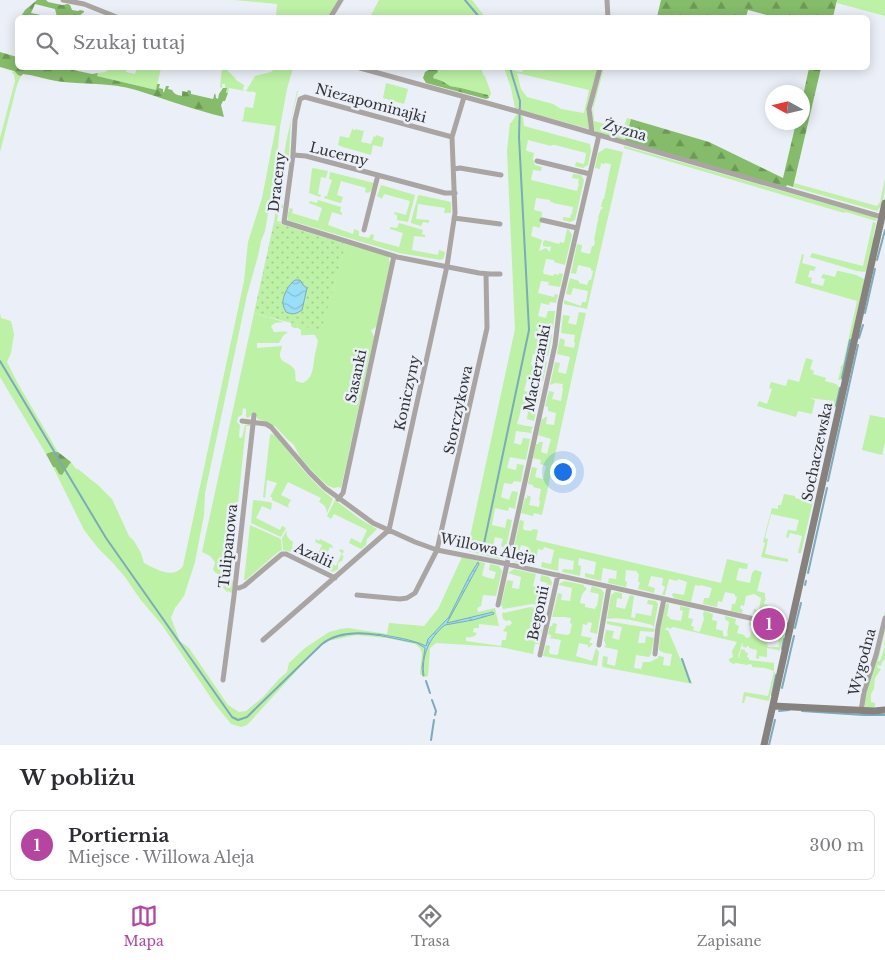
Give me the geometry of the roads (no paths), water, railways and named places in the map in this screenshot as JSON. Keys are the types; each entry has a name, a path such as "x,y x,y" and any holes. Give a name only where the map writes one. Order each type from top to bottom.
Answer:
{"street":[{"path":"64,0 84,4 112,15"},
{"path":"332,15 341,0"},
{"path":"607,0 608,15"},
{"name":"Żyzna","path":"367,70 524,113 882,217"},
{"path":"592,133 590,108 600,70"},
{"name":"Niezapominajki","path":"293,145 298,103 300,99 305,97 452,137"},
{"name":"Koniczyny","path":"389,530 447,266 454,218 452,137 464,97"},
{"name":"Macierzanki","path":"498,605 555,345 560,304 599,135"},
{"name":"Draceny","path":"293,145 284,222 394,256"},
{"name":"Lucerny","path":"293,154 438,191 454,193"},
{"path":"537,161 590,174"},
{"path":"454,168 501,175"},
{"name":"Lucerny","path":"364,230 378,176"},
{"name":"Sochaczewska","path":"764,745 885,203"},
{"path":"454,218 500,224"},
{"path":"542,220 577,228"},
{"path":"394,256 486,274 500,274"},
{"name":"Sasanki","path":"338,499 342,493 394,256"},
{"name":"Storczykowa","path":"357,595 407,598 415,592 437,550 487,328 486,274"},
{"path":"370,330 378,332"},
{"name":"Tulipanowa","path":"223,680 254,415"},
{"name":"Willowa Aleja","path":"242,421 266,424 271,427 294,451 310,474 338,499 373,523 437,550 791,626"},
{"path":"263,640 389,530"},
{"name":"Azalii","path":"235,587 244,586 282,554 286,554 335,578"},
{"name":"Begonii","path":"540,655 558,575"},
{"path":"599,645 609,587"},
{"path":"655,654 664,599"},
{"name":"Wygodna","path":"862,711 864,692 885,618"},
{"path":"773,706 862,711 885,710"}],"water":[{"path":"295,280 300,280 307,288 302,310 293,314 286,312 283,301 286,290"},
{"path":"478,562 479,564 447,623 493,612 494,614 445,625 439,630 427,648 423,676 422,668 425,648 417,643 426,646 428,639 449,617"},
{"path":"378,634 417,643 377,635"}],"waterway":[{"path":"465,0 478,15"},
{"path":"482,553 529,330 519,137 520,101 511,70"},
{"path":"877,260 885,230"},
{"path":"865,313 875,269"},
{"path":"859,338 863,325"},
{"path":"842,378 850,340"},
{"path":"828,481 858,345"},
{"path":"0,361 106,538 232,717 238,720 247,717 328,640 349,634 379,635"},
{"path":"836,406 840,388"},
{"path":"808,573 827,488"},
{"path":"805,585 806,581"},
{"path":"795,628 801,603"},
{"path":"782,688 794,636"},
{"path":"782,649 784,639"},
{"path":"682,659 690,682"},
{"path":"772,695 776,675"},
{"path":"426,681 430,693"},
{"path":"432,700 436,711 435,715"},
{"path":"779,711 789,710"},
{"path":"802,711 885,715"},
{"path":"431,740 434,720"},
{"path":"769,745 775,720"}],"place":[{"name":"Portiernia","path":"769,624"}]}
